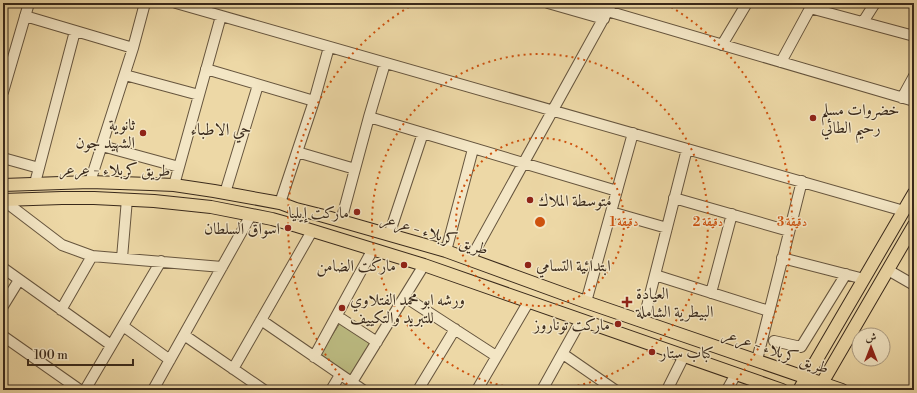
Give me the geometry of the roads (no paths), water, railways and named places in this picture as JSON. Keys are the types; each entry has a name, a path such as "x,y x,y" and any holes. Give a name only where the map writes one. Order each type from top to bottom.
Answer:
{"main road":[{"name":"طريق كربلاء - عرعر","path":"3,185 90,182 143,183 179,186 280,203 296,209 446,251 643,322 757,360 806,378 820,386 842,390"},
{"path":"179,186 187,193 184,202 181,204"},
{"path":"211,207 209,198 212,193 220,192"},
{"path":"799,390 914,193"},
{"name":"طريق كربلاء - عرعر","path":"3,200 62,198 127,199 211,207 272,219 424,265 781,390"},
{"path":"820,386 850,337 914,225"},
{"path":"836,327 835,330 837,337 844,340 850,337"},
{"path":"784,370 797,370 805,368 819,357"}],"street":[{"path":"3,92 5,79 29,3"},
{"path":"90,182 125,75 145,3"},
{"path":"176,3 904,211"},
{"path":"548,3 608,11"},
{"path":"580,3 914,101"},
{"path":"722,45 748,3"},
{"path":"863,22 875,3"},
{"path":"781,62 812,6 914,36"},
{"path":"470,260 608,11"},
{"path":"25,16 133,48"},
{"path":"179,186 179,168 221,16"},
{"path":"35,184 75,31"},
{"path":"280,203 314,101 330,47"},
{"path":"341,221 385,63"},
{"path":"206,69 314,101"},
{"path":"125,75 199,95"},
{"path":"902,98 914,76"},
{"path":"220,192 258,85"},
{"path":"369,118 617,191"},
{"path":"586,302 633,133"},
{"path":"389,235 423,134"},
{"path":"102,146 179,168"},
{"path":"446,251 474,149"},
{"path":"643,322 687,149"},
{"path":"297,152 355,169"},
{"path":"3,158 39,168"},
{"path":"757,360 802,181"},
{"path":"674,198 789,231"},
{"path":"122,258 127,199"},
{"path":"3,200 62,245 92,256 222,267"},
{"path":"611,212 667,228"},
{"path":"711,293 732,214"},
{"path":"158,388 170,360 251,215"},
{"path":"233,369 312,231"},
{"path":"314,357 373,249"},
{"path":"61,310 92,256"},
{"path":"782,258 864,279"},
{"path":"85,390 161,261"},
{"path":"352,382 424,265"},
{"path":"3,268 111,345"},
{"path":"888,270 914,285"},
{"path":"774,341 801,347 846,274"},
{"path":"655,275 769,311"},
{"path":"3,306 19,280"},
{"path":"405,297 496,356"},
{"path":"477,390 529,301"},
{"path":"337,316 377,342"},
{"path":"261,320 363,390"},
{"path":"542,390 581,320"},
{"path":"123,326 170,360"},
{"path":"418,390 455,329"},
{"path":"184,335 264,390"},
{"path":"3,336 80,390"},
{"path":"563,354 608,388"},
{"path":"667,390 684,356"},
{"path":"727,390 736,374"},
{"path":"331,390 340,375"}],"place":[{"name":"خضروات مسلم رحيم الطائي","path":"813,118"},
{"name":"ثانوية الشهيد جون","path":"143,133"},
{"name":"متوسطة الملاك","path":"530,200"},
{"name":"ماركت إيليا","path":"357,212"},
{"name":"اسواق السلطان","path":"288,228"},
{"name":"ماركت الضامن","path":"404,265"},
{"name":"ابتدائية التسامي","path":"528,265"},
{"name":"العيادة البيطرية الشاملة","path":"627,302"},
{"name":"ورشه ابو محمد الفتلاوي للتبريد والتكييف","path":"342,308"},
{"name":"ماركت توناروز","path":"618,324"},
{"name":"كباب ستار","path":"652,352"}],"district":[{"name":"حي الاطباء","path":"221,129"}]}
